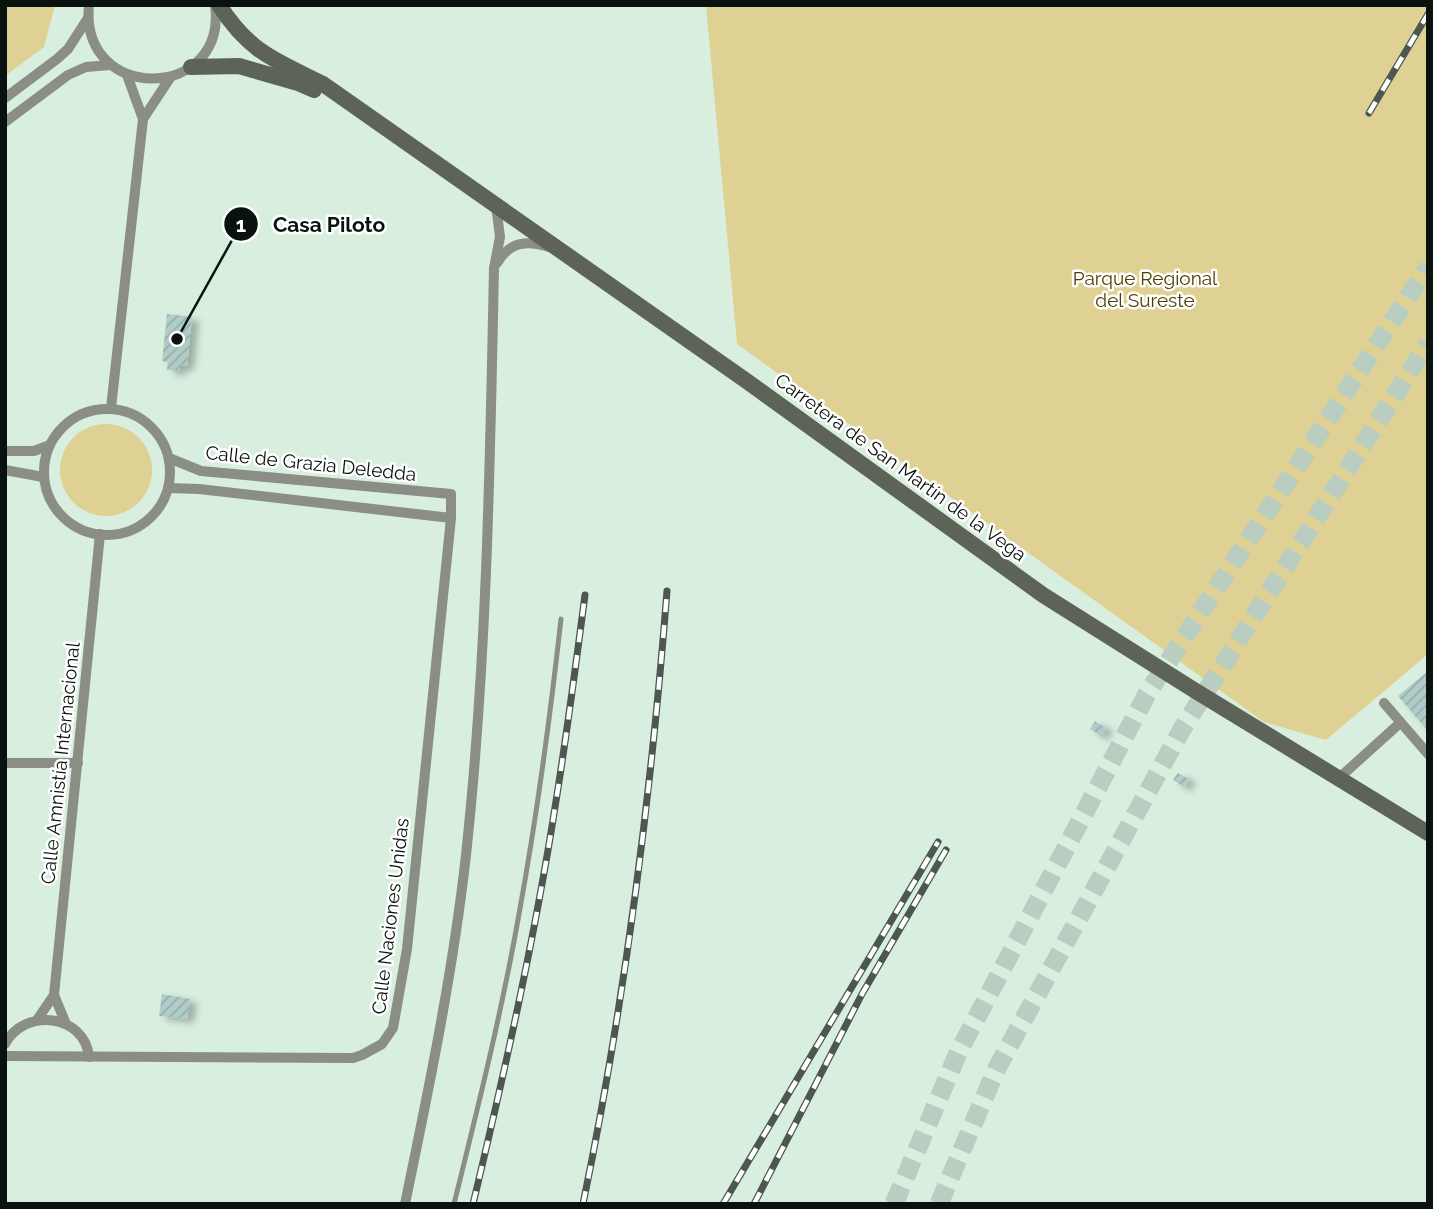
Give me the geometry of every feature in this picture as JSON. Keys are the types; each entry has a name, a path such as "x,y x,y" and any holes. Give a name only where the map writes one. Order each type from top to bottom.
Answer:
{"street":[{"path":"89,5 91,35 99,51 110,65 127,75 146,80 170,78 191,67 205,54 214,37 217,5"},
{"name":"Carretera de San Martín de la Vega","path":"217,5 260,53 323,83 748,382 1043,595 1428,833"},
{"path":"5,98 68,49 88,18"},
{"path":"5,122 68,75 86,67 110,65"},
{"name":"Carretera de San Martín de la Vega","path":"191,67 239,66 298,83 364,112"},
{"path":"111,408 142,119 127,75"},
{"path":"142,119 170,78"},
{"path":"405,1204 445,1003 466,857 484,644 494,268 500,237 496,205"},
{"path":"494,268 506,250 518,244 538,243 561,251"},
{"path":"111,408 131,413 149,424 162,439 169,458 168,488 161,505 150,519 134,529 117,534 100,534 78,529 61,516 49,498 43,477 54,435 70,420 89,410 111,408"},
{"path":"5,451 34,451 50,445"},
{"name":"Calle de Grazia Deledda","path":"169,458 201,471 451,494"},
{"path":"5,470 43,477"},
{"name":"Calle de Grazia Deledda","path":"168,488 200,488 451,518"},
{"name":"Calle Naciones Unidas","path":"5,1056 353,1058 382,1044 390,1034 407,949 451,518 451,494"},
{"name":"Calle Amnistía Internacional","path":"5,1044 12,1033 37,1020 54,995 100,534"},
{"path":"1384,703 1428,754"},
{"path":"1338,779 1400,723"},
{"path":"5,763 78,763"},
{"name":"Calle Amnistía Internacional","path":"54,995 66,1024 82,1036 88,1047 89,1058"},
{"path":"37,1020 66,1024"}],"lane":[{"path":"454,1204 488,1066 519,914 546,749 561,619"}],"green space":[{"path":"5,5 55,5 44,47 5,76"},
{"name":"Parque Regional del Sureste","path":"706,5 1428,5 1428,654 1326,740 1264,722 737,344"},
{"path":"106,424 123,428 138,438 148,453 152,470 148,487 138,502 123,512 106,516 89,512 74,502 64,487 60,470 64,453 74,438 89,428"}],"building":[{"path":"167,314 192,317 187,366 180,366 179,371 167,370 168,362 162,361"},
{"path":"1428,671 1428,731 1398,696"},
{"path":"1095,721 1106,728 1101,736 1090,729"},
{"path":"1178,773 1189,779 1184,787 1173,780"},
{"path":"162,994 190,999 187,1019 159,1016"}],"tunnel":[{"path":"894,1204 958,1053 1147,694 1428,267"},
{"path":"939,1204 996,1070 1182,729 1428,343"}],"railway":[{"path":"1369,113 1428,14"},
{"path":"583,1204 612,1052 635,899 667,591"},
{"path":"473,1204 539,903 564,750 585,595"},
{"path":"723,1204 938,842"},
{"path":"754,1204 862,994 946,850"}],"place":[{"name":"Casa Piloto","path":"177,339"}]}
